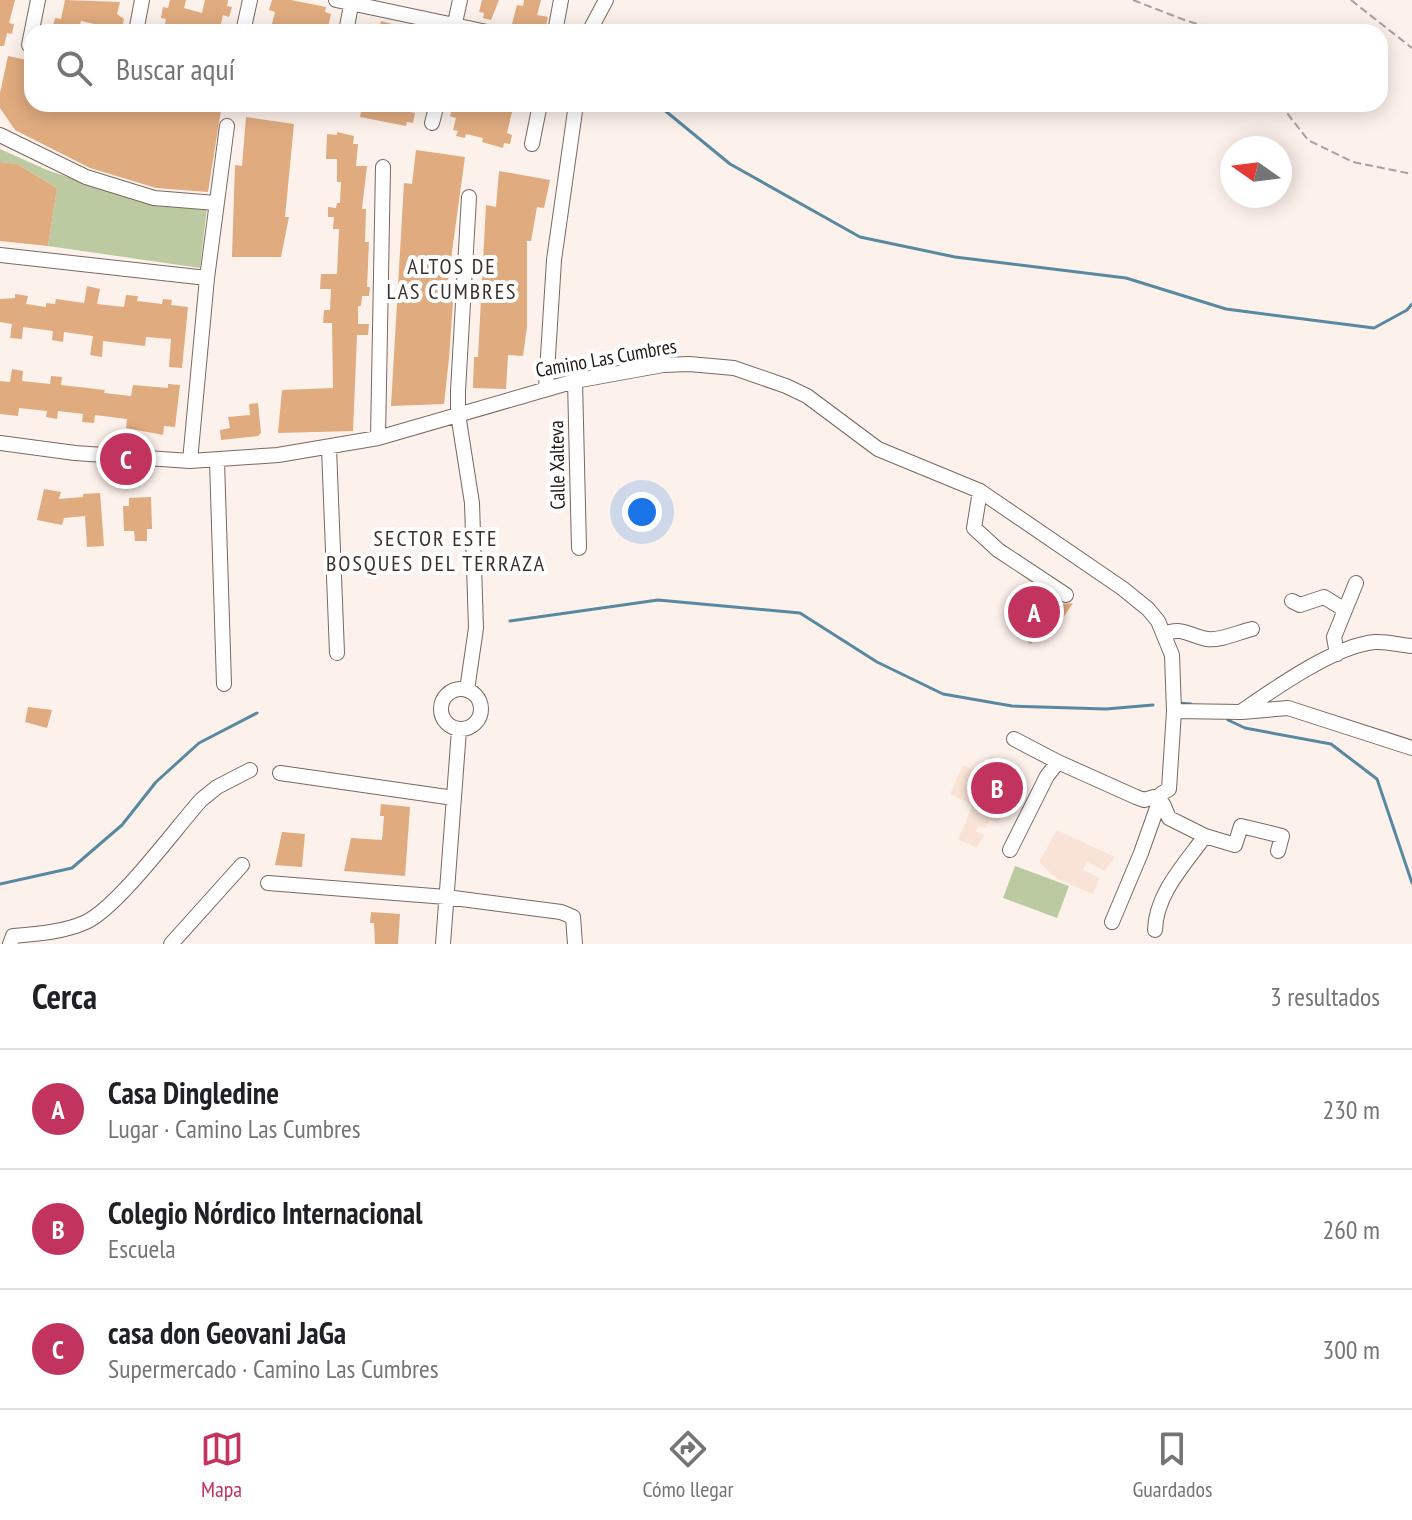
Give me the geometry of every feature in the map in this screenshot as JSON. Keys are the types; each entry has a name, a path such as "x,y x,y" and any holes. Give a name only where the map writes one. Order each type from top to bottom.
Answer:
{"street":[{"path":"33,24 38,0"},
{"path":"138,24 142,0"},
{"path":"245,24 250,0"},
{"path":"336,0 435,24"},
{"path":"455,24 460,0"},
{"path":"556,24 561,0"},
{"path":"591,24 606,0"},
{"path":"348,24 352,2"},
{"path":"432,123 435,112"},
{"path":"532,144 538,112"},
{"path":"546,388 554,260 575,112"},
{"path":"190,461 207,278 227,126"},
{"path":"0,135 86,177 154,198 216,203"},
{"path":"378,438 383,167"},
{"path":"467,690 476,628 472,503 458,414 469,197"},
{"path":"0,255 207,278"},
{"name":"Camino Las Cumbres","path":"0,443 75,453 217,461 329,448 378,438 546,388 663,365 734,368 807,396 878,449 980,491 1148,609 1164,634 1172,655 1174,711 1169,789 1159,800"},
{"name":"Calle Xalteva","path":"575,381 579,548"},
{"path":"329,448 337,653"},
{"path":"217,461 224,684"},
{"path":"980,491 974,528 998,550 1066,595"},
{"path":"1337,654 1334,637 1356,583"},
{"path":"1292,601 1300,605 1324,597 1345,610"},
{"path":"1164,634 1182,630 1208,639 1252,629"},
{"path":"1242,712 1273,690 1349,648 1376,642 1412,646"},
{"path":"457,690 467,690 476,696 481,707 479,719 471,727 459,730 443,720 442,701 457,690"},
{"path":"1174,711 1242,712 1288,708 1412,748"},
{"path":"443,944 459,730"},
{"path":"1014,739 1136,797 1159,800"},
{"path":"1010,850 1047,776 1058,762"},
{"path":"0,940 9,944 13,936 55,931 90,920 112,902 201,800 217,787 250,770"},
{"path":"280,773 454,798"},
{"path":"1159,800 1169,818 1205,836 1235,845 1241,826 1282,836 1278,851"},
{"path":"1112,922 1159,800"},
{"path":"1155,930 1155,917 1163,896 1205,836"},
{"path":"171,944 242,865"},
{"path":"268,883 446,897 561,912 573,917 575,944"}],"path":[{"path":"1133,0 1198,24"},
{"path":"1351,0 1382,24"},
{"path":"1388,29 1412,48"},
{"path":"1286,112 1308,140 1353,162 1412,174"}],"shaded area":[{"path":"991,756 1015,768 1021,779 998,823 990,820 986,828 978,826 976,831 984,835 977,848 958,839 973,805 950,794 963,765 976,771"},
{"path":"1057,830 1115,857 1105,871 1087,862 1083,870 1100,878 1093,894 1057,879 1039,862"}],"green space":[{"path":"0,149 47,170 113,192 207,207 200,268 48,246 57,188 17,164 0,162"},
{"path":"1015,866 1069,886 1057,918 1003,898"}],"building":[{"path":"0,0 15,0 9,23 14,24 12,34 7,33 4,46 0,46"},
{"path":"65,0 120,2 117,14 124,19 123,24 81,21 80,24 53,24 55,18 61,19"},
{"path":"170,0 186,0 184,8 202,13 205,0 228,0 227,6 232,7 229,17 223,15 221,24 165,24 166,19 161,18 163,7 168,8"},
{"path":"272,0 291,0 326,7 325,12 331,14 329,24 272,24 275,12 269,10"},
{"path":"482,0 499,0 491,20 483,18 484,13 479,12"},
{"path":"524,0 541,0 537,15 548,17 546,24 512,24 517,5 523,6"},
{"path":"8,56 24,59 24,112 221,112 208,192 156,188 90,168 15,130 0,108"},
{"path":"361,112 415,113 413,123 407,122 406,126 360,117"},
{"path":"451,112 512,112 507,133 512,135 510,144 504,143 503,148 482,142 483,138 466,134 465,138 456,136 458,131 453,130 456,118 450,116"},
{"path":"246,117 294,124 285,217 289,217 281,257 232,257 235,165 242,166"},
{"path":"337,132 354,136 353,144 358,144 356,166 367,166 362,209 366,209 365,242 369,242 367,287 370,287 369,296 362,296 361,306 358,306 358,324 369,324 368,335 357,335 353,431 278,433 282,390 333,388 332,323 323,323 324,310 330,310 331,289 320,289 321,274 337,274 339,229 333,229 334,217 328,217 328,207 336,208 340,203 341,182 337,182 337,159 326,159 327,134 337,135"},
{"path":"416,150 465,157 447,288 454,288 449,358 444,404 391,406 404,183 412,184"},
{"path":"0,162 17,164 57,188 48,246 0,241"},
{"path":"499,171 550,180 544,208 537,207 531,241 527,241 527,327 523,356 508,355 506,389 473,388 474,357 478,357 486,205 496,207"},
{"path":"87,286 100,289 97,304 124,307 126,295 138,296 137,301 162,304 163,299 172,300 171,305 188,307 182,368 169,367 171,339 146,337 145,346 103,341 102,357 90,355 93,336 64,332 63,342 52,340 53,331 23,327 22,339 10,338 12,324 0,322 0,299 15,298 15,294 28,296 26,304 46,307 46,303 55,304 56,299 84,303"},
{"path":"12,369 23,371 22,381 50,384 51,376 62,377 61,385 131,396 133,385 168,388 168,384 180,385 175,427 164,426 163,435 126,428 127,419 95,415 94,423 82,422 83,414 58,411 57,419 46,417 47,411 19,408 18,416 0,414 0,381 10,382"},
{"path":"258,403 261,433 258,436 221,440 220,430 230,428 228,417 250,415 249,404"},
{"path":"44,489 61,492 59,499 100,493 104,546 87,547 85,516 64,518 62,525 37,520"},
{"path":"151,497 152,529 147,529 147,541 135,541 134,531 124,531 123,506 129,506 129,498"},
{"path":"1035,587 1061,604 1073,603 1063,618 1057,614 1045,635 1039,632 1031,644 1016,635 1023,624 1015,619 1019,613 1016,611 1029,589 1033,591"},
{"path":"28,707 52,710 47,728 25,722"},
{"path":"381,804 410,807 405,876 344,871 351,838 382,840 384,816 380,816"},
{"path":"282,832 305,834 302,867 275,865"},
{"path":"371,912 400,914 398,944 375,944"}],"waterway":[{"path":"667,112 730,164 860,237 955,257 1126,278 1226,309 1374,328 1407,310 1412,304"},
{"path":"510,621 658,600 800,613 877,662 943,694 1012,706 1106,709 1153,705"},
{"path":"1179,703 1191,704"},
{"path":"0,884 72,868 122,825 156,782 199,743 257,713"},
{"path":"1228,720 1245,728 1331,744 1377,779 1412,883"}],"place":[{"name":"casa don Geovani JaGa","path":"126,459"},
{"name":"Casa Dingledine","path":"1034,612"},
{"name":"Colegio Nórdico Internacional","path":"997,788"}],"district":[{"name":"ALTOS DE LAS CUMBRES","path":"452,278"},
{"name":"SECTOR ESTE BOSQUES DEL TERRAZA","path":"436,550"}]}
